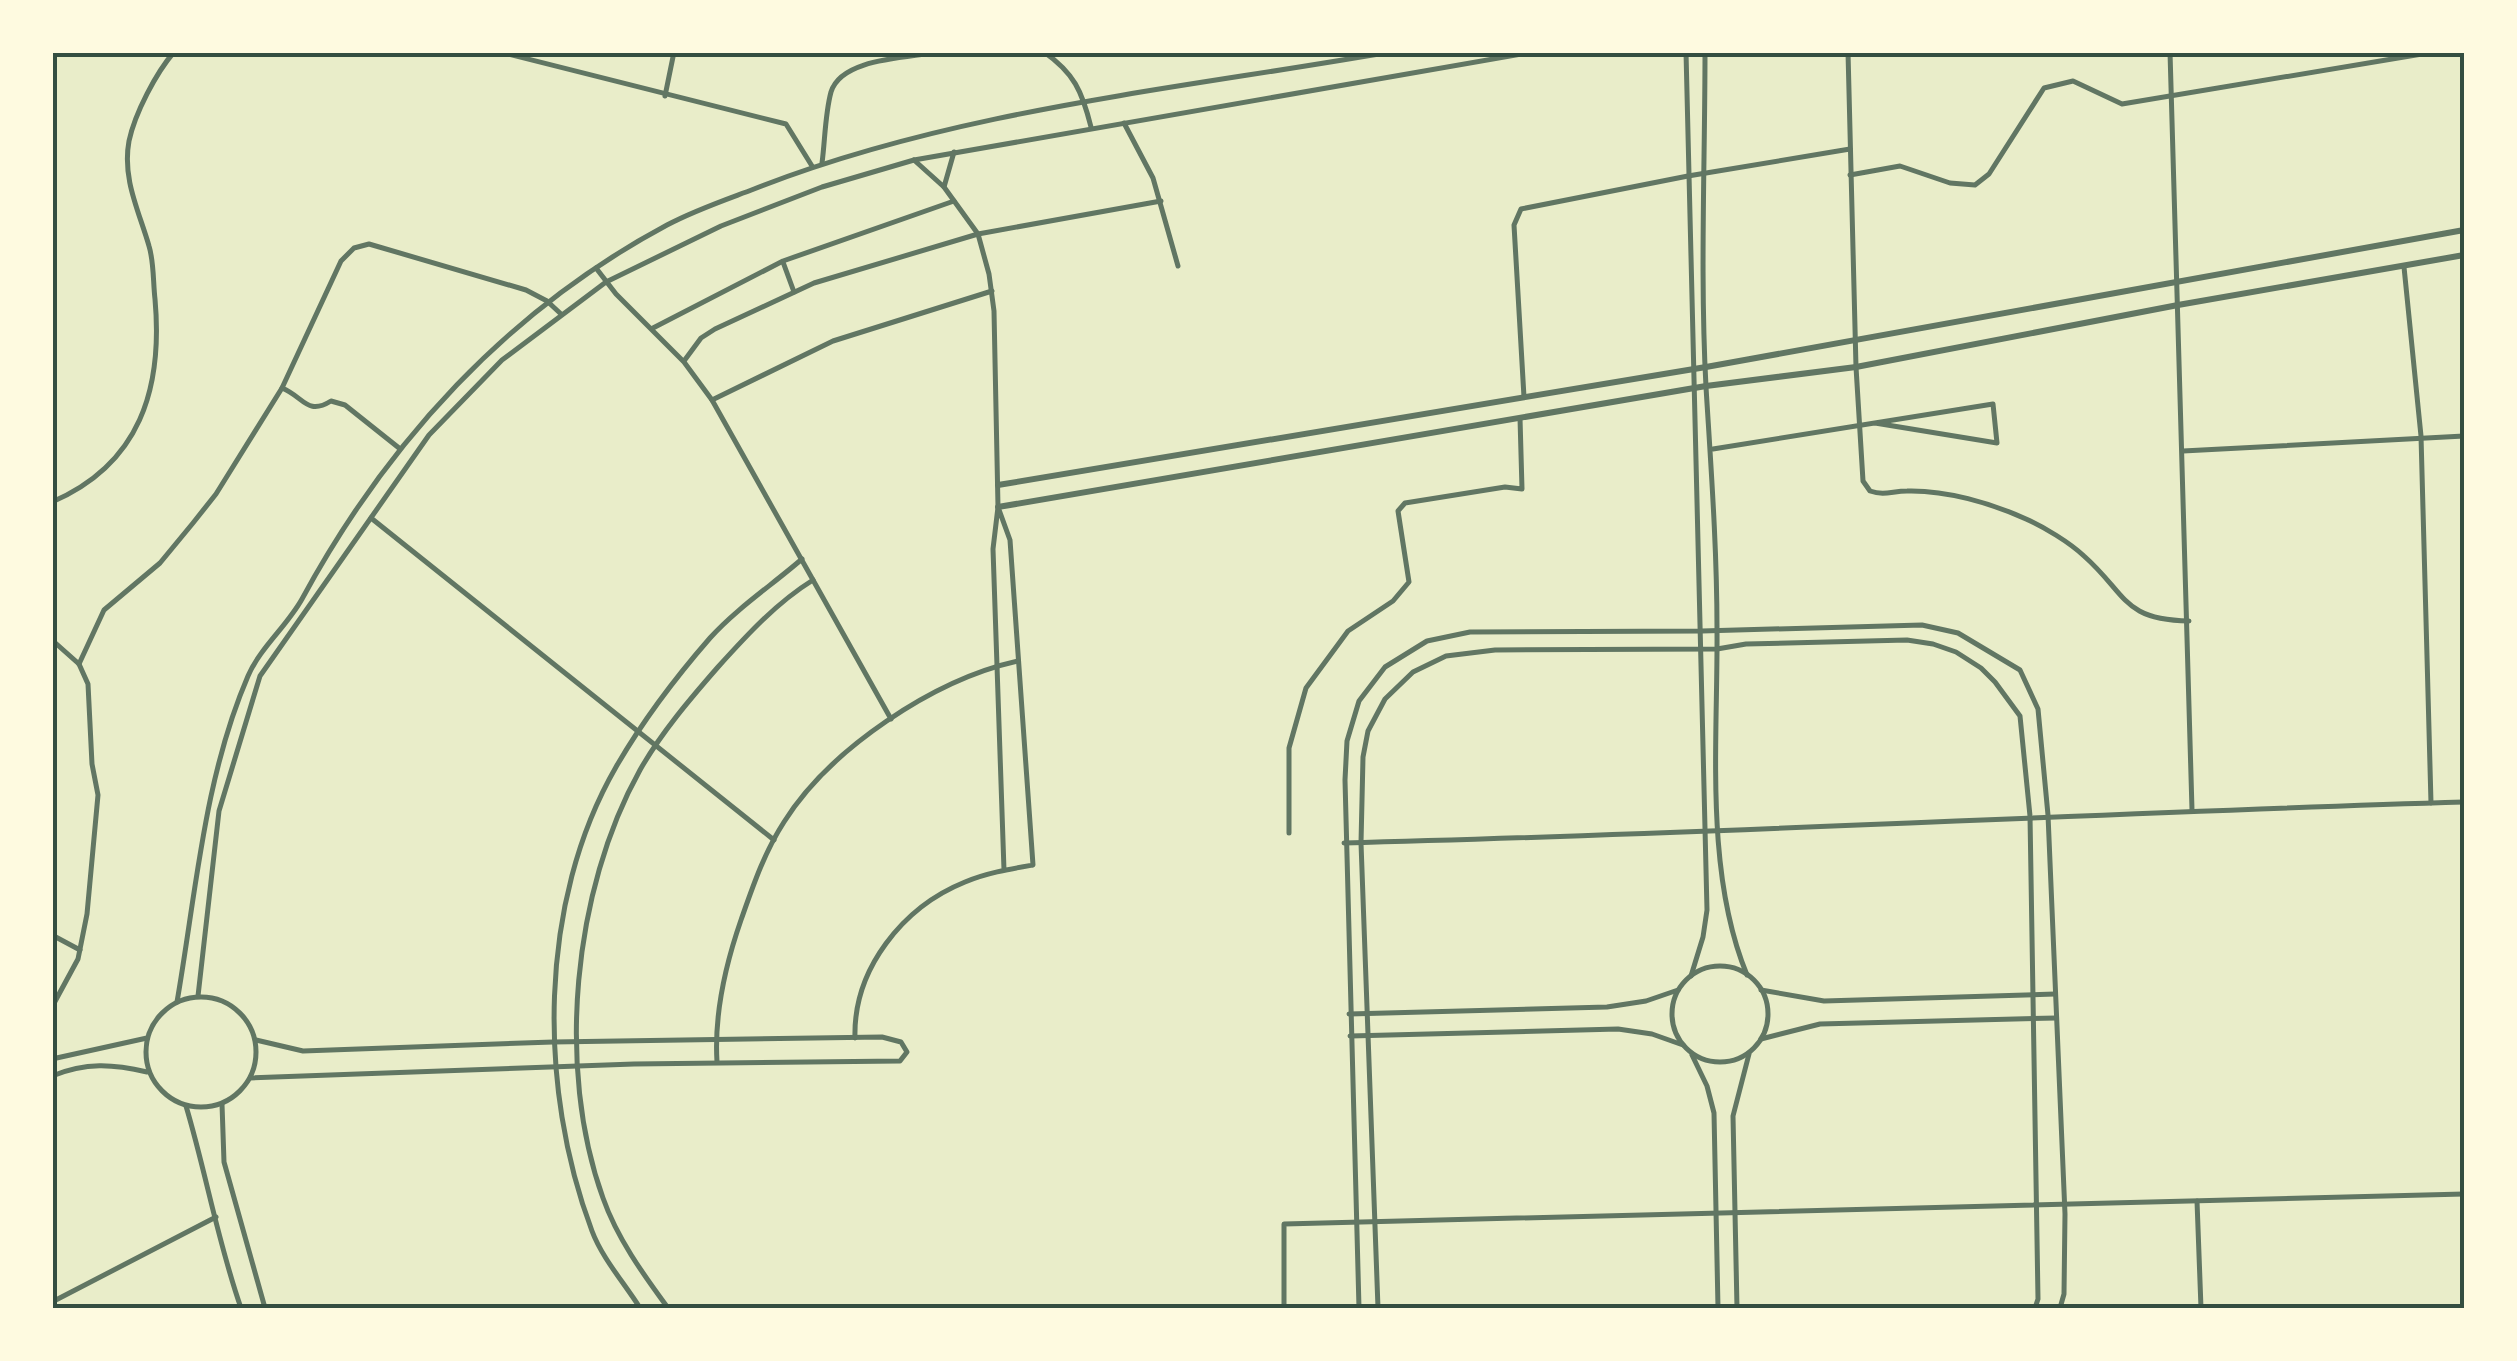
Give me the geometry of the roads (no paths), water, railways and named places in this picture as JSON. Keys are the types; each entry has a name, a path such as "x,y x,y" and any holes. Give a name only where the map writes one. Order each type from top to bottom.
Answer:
{"street":[{"path":"52,502 79,490 107,469 132,437 157,366 158,330 150,249 130,190 129,141 158,71 174,52"},
{"path":"500,52 786,124 812,166"},
{"path":"665,96 674,52"},
{"path":"822,164 831,91 840,74 854,67 938,52"},
{"path":"1044,52 1068,69 1085,104 1091,128"},
{"path":"176,1002 208,806 227,734 250,671 299,605 328,548 399,448 434,406 547,301 595,267 670,223 812,166 920,137 1085,104 1390,52"},
{"path":"198,996 218,810 260,676 413,454 502,360 606,282 720,226 822,187 914,160 1533,52"},
{"path":"1686,52 1703,649 1706,923 1690,976 1678,990 1671,1012 1672,1024 1707,1086 1714,1113 1718,1308"},
{"path":"1705,52 1706,386 1712,449 1717,630 1718,832 1730,929 1747,975 1761,990 1768,1020 1761,1039 1750,1052 1733,1116 1737,1308"},
{"path":"1848,52 1856,367 1863,481 1870,491 1884,496 1906,490 1968,499 2028,520 2083,555 2128,604 2146,616 2189,620"},
{"path":"2170,52 2192,810"},
{"path":"1850,174 1900,166 1950,183 1976,186 1989,174 2044,88 2073,81 2122,104 2434,52"},
{"path":"1124,123 1154,178 1178,266"},
{"path":"1524,397 1514,226 1517,214 1532,204 1850,149"},
{"path":"944,187 954,152"},
{"path":"914,160 944,187 978,234 992,291 998,484 993,549 1004,870"},
{"path":"654,328 783,261 955,200"},
{"path":"684,362 708,333 836,276 978,234 1162,201"},
{"path":"998,484 1706,367 2464,230"},
{"path":"79,664 104,610 160,563 216,494 282,388 340,261 354,248 370,244 526,290 561,314"},
{"path":"998,508 1693,388 1856,367 2178,305 2464,256"},
{"path":"783,261 794,292"},
{"path":"2404,266 2421,436 2431,803"},
{"path":"595,267 684,362 712,400 892,719"},
{"path":"712,400 833,341 992,291"},
{"path":"282,388 312,408 319,409 331,401 345,405 399,448"},
{"path":"1712,449 1993,404 1997,443 1875,423"},
{"path":"1289,833 1288,748 1306,688 1348,630 1392,601 1409,582 1398,511 1405,503 1505,486 1522,489 1520,418"},
{"path":"2182,452 2464,436"},
{"path":"854,1038 857,1002 872,965 893,933 919,908 963,883 1033,865 1010,540 998,508"},
{"path":"371,518 774,840"},
{"path":"640,1308 593,1234 565,1132 554,1042 560,936 577,863 614,770 712,636 802,559"},
{"path":"668,1308 636,1264 603,1200 584,1133 578,1067 578,980 589,913 617,819 655,747 698,689 750,631 812,580"},
{"path":"1359,1308 1344,843 1346,742 1359,701 1385,667 1427,641 1470,632 1702,631 1922,624 1958,633 2020,670 2038,709 2048,815 2057,1018 2064,1294 2060,1308"},
{"path":"52,640 79,664 88,684 92,764 98,795 80,950 52,1008"},
{"path":"1378,1308 1361,842 1362,757 1368,731 1384,698 1413,672 1446,656 1495,650 1703,649 1746,644 1907,640 1956,652 1995,682 2020,716 2030,816 2038,1300 2035,1308"},
{"path":"717,1063 716,1040 728,956 762,861 785,820 823,774 892,719 932,694 1018,661"},
{"path":"1344,843 2464,802"},
{"path":"52,935 80,950"},
{"path":"1690,976 1718,966 1747,975"},
{"path":"1349,1014 1607,1007 1646,1001 1678,990"},
{"path":"1761,990 1824,1001 2055,994"},
{"path":"198,996 218,999 235,1008 248,1022 256,1040 256,1060 250,1078 222,1104 204,1108 170,1099 148,1072 145,1055 147,1038 163,1010 198,996"},
{"path":"1761,1039 1820,1024 2057,1018"},
{"path":"1350,1036 1618,1028 1683,1045"},
{"path":"52,1058 147,1038"},
{"path":"250,1078 900,1060 908,1052 896,1040 854,1038 578,1041 303,1051 256,1040"},
{"path":"1690,1053 1726,1062 1750,1052"},
{"path":"52,1076 90,1065 111,1064 148,1072"},
{"path":"222,1104 224,1162 265,1308"},
{"path":"186,1106 241,1308"},
{"path":"1284,1308 1284,1224 2464,1194"},
{"path":"2197,1201 2201,1308"},
{"path":"52,1302 216,1217"}]}
